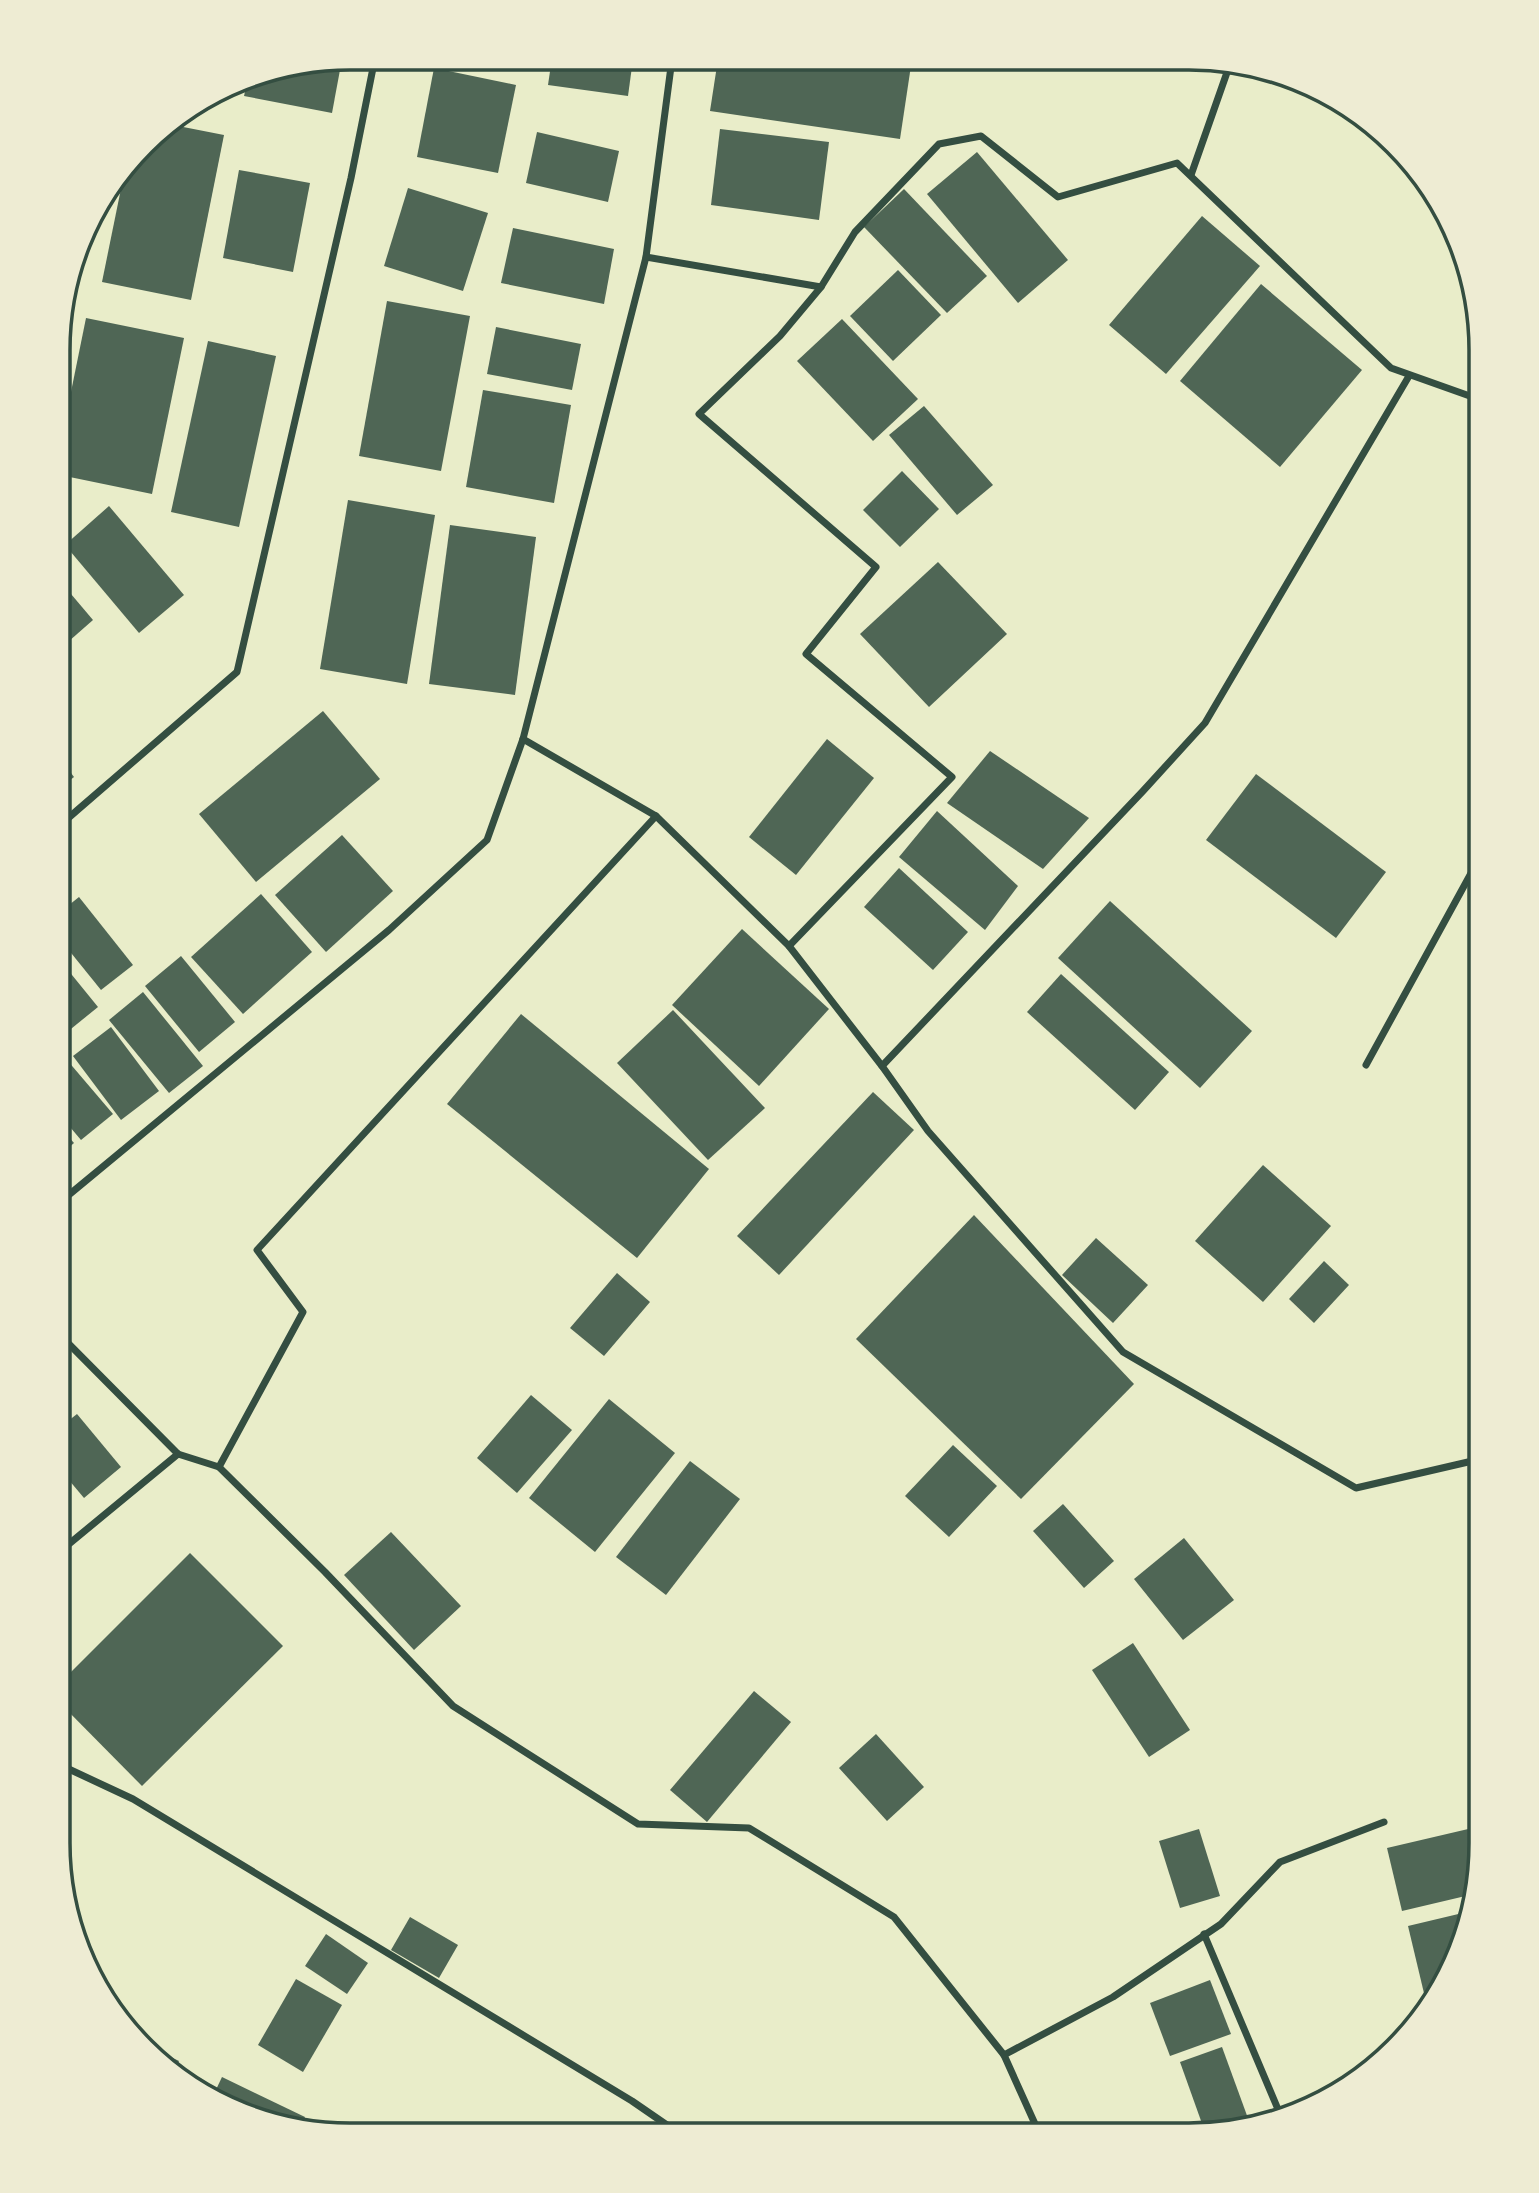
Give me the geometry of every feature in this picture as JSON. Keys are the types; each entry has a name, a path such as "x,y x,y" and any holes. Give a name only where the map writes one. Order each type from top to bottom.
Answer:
{"street":[{"path":"70,817 237,673 351,178 372,70"},
{"path":"70,1194 388,930 487,840 523,739 646,257 671,70"},
{"path":"1191,175 1227,72"},
{"path":"789,946 952,776 806,654 876,567 699,414 780,336 821,287 856,232 939,144 981,136 1058,197 1177,163 1391,368 1469,396"},
{"path":"646,257 821,287"},
{"path":"882,1066 1143,792 1205,723 1409,376"},
{"path":"523,739 656,816 789,946 882,1066 928,1131 1123,1352 1356,1488 1469,1462"},
{"path":"219,1467 303,1312 257,1250 656,816"},
{"path":"1366,1065 1469,877"},
{"path":"70,1345 178,1454 219,1467 325,1572 453,1706 638,1824 749,1828 894,1917 1004,2055 1035,2123"},
{"path":"70,1543 178,1454"},
{"path":"70,1770 143,1805 632,2101 664,2123"},
{"path":"1004,2055 1114,1997 1221,1924 1280,1862 1384,1822"},
{"path":"1204,1934 1278,2108"}],"building":[{"path":"434,70 516,85 498,173 417,157"},
{"path":"550,70 632,70 628,96 548,85"},
{"path":"716,70 910,70 900,139 710,111"},
{"path":"340,71 332,113 244,96 245,90 295,75"},
{"path":"181,127 224,135 191,300 102,282 121,189 139,165"},
{"path":"720,129 829,142 819,220 711,205"},
{"path":"537,132 619,151 608,202 526,183"},
{"path":"977,152 1068,260 1018,303 927,194"},
{"path":"239,170 310,183 293,272 223,258"},
{"path":"408,188 488,213 463,291 384,266"},
{"path":"904,189 987,276 947,313 864,227"},
{"path":"1202,216 1260,266 1166,374 1109,325"},
{"path":"513,228 614,249 604,304 501,283"},
{"path":"898,270 941,315 893,361 850,316"},
{"path":"1261,284 1362,370 1280,467 1180,381"},
{"path":"387,301 470,316 441,471 359,456"},
{"path":"86,318 184,338 152,494 70,477 70,397"},
{"path":"842,319 918,399 873,441 797,361"},
{"path":"496,327 581,344 572,390 487,374"},
{"path":"208,341 276,356 239,527 171,512"},
{"path":"483,390 571,405 554,503 466,487"},
{"path":"924,406 993,485 957,515 889,435"},
{"path":"902,471 939,509 900,547 863,510"},
{"path":"348,500 435,515 407,684 320,669"},
{"path":"109,506 184,595 139,633 70,551 70,541"},
{"path":"450,525 536,537 515,695 429,684"},
{"path":"938,562 1007,634 929,707 860,634"},
{"path":"70,593 93,620 70,640"},
{"path":"323,711 380,779 256,882 199,814"},
{"path":"827,739 874,778 796,875 749,837"},
{"path":"990,751 1089,818 1043,869 947,803"},
{"path":"1256,774 1386,872 1336,938 1206,840"},
{"path":"937,811 1018,886 985,930 899,857"},
{"path":"342,835 393,891 326,952 275,895"},
{"path":"899,868 968,932 933,970 864,907"},
{"path":"261,894 312,952 243,1014 191,957"},
{"path":"79,897 133,965 101,990 70,952 70,904"},
{"path":"1110,901 1252,1031 1200,1088 1058,958"},
{"path":"742,929 829,1009 759,1086 672,1005"},
{"path":"181,956 235,1022 199,1052 145,986"},
{"path":"70,973 98,1007 70,1030"},
{"path":"1061,974 1169,1072 1135,1110 1027,1012"},
{"path":"143,992 203,1066 169,1093 109,1020"},
{"path":"673,1010 765,1108 708,1160 617,1063"},
{"path":"521,1014 709,1169 637,1258 447,1104"},
{"path":"111,1027 159,1091 121,1120 73,1056"},
{"path":"70,1064 113,1114 81,1140 70,1127"},
{"path":"873,1092 914,1130 779,1275 737,1236"},
{"path":"1263,1165 1331,1226 1263,1302 1195,1241"},
{"path":"974,1215 1134,1384 1021,1499 856,1339"},
{"path":"1096,1238 1148,1285 1113,1323 1062,1275"},
{"path":"1324,1261 1349,1285 1314,1323 1289,1299"},
{"path":"617,1273 650,1302 604,1356 570,1328"},
{"path":"531,1395 572,1430 517,1493 477,1458"},
{"path":"609,1399 675,1453 595,1552 529,1498"},
{"path":"77,1414 121,1467 84,1498 70,1481 70,1420"},
{"path":"953,1445 997,1486 949,1537 905,1496"},
{"path":"690,1461 740,1499 666,1595 616,1557"},
{"path":"1063,1504 1114,1561 1084,1588 1033,1531"},
{"path":"391,1532 461,1606 414,1650 344,1575"},
{"path":"1184,1538 1234,1600 1183,1640 1134,1579"},
{"path":"190,1553 283,1646 142,1786 70,1713 70,1673"},
{"path":"1133,1643 1190,1730 1149,1757 1092,1670"},
{"path":"754,1691 791,1722 707,1822 670,1790"},
{"path":"876,1734 924,1787 887,1821 839,1768"},
{"path":"1199,1829 1220,1896 1180,1908 1159,1841"},
{"path":"1469,1829 1464,1896 1402,1911 1387,1848"},
{"path":"1460,1914 1448,1950 1424,1995 1408,1926"},
{"path":"410,1917 458,1945 439,1978 391,1950"},
{"path":"326,1934 368,1963 347,1994 305,1966"},
{"path":"296,1979 342,2005 303,2072 258,2045"},
{"path":"1210,1980 1231,2034 1170,2056 1150,2003"},
{"path":"1222,2047 1248,2117 1202,2122 1180,2062"},
{"path":"222,2077 305,2117 304,2119 295,2118 260,2108 216,2089"}]}
